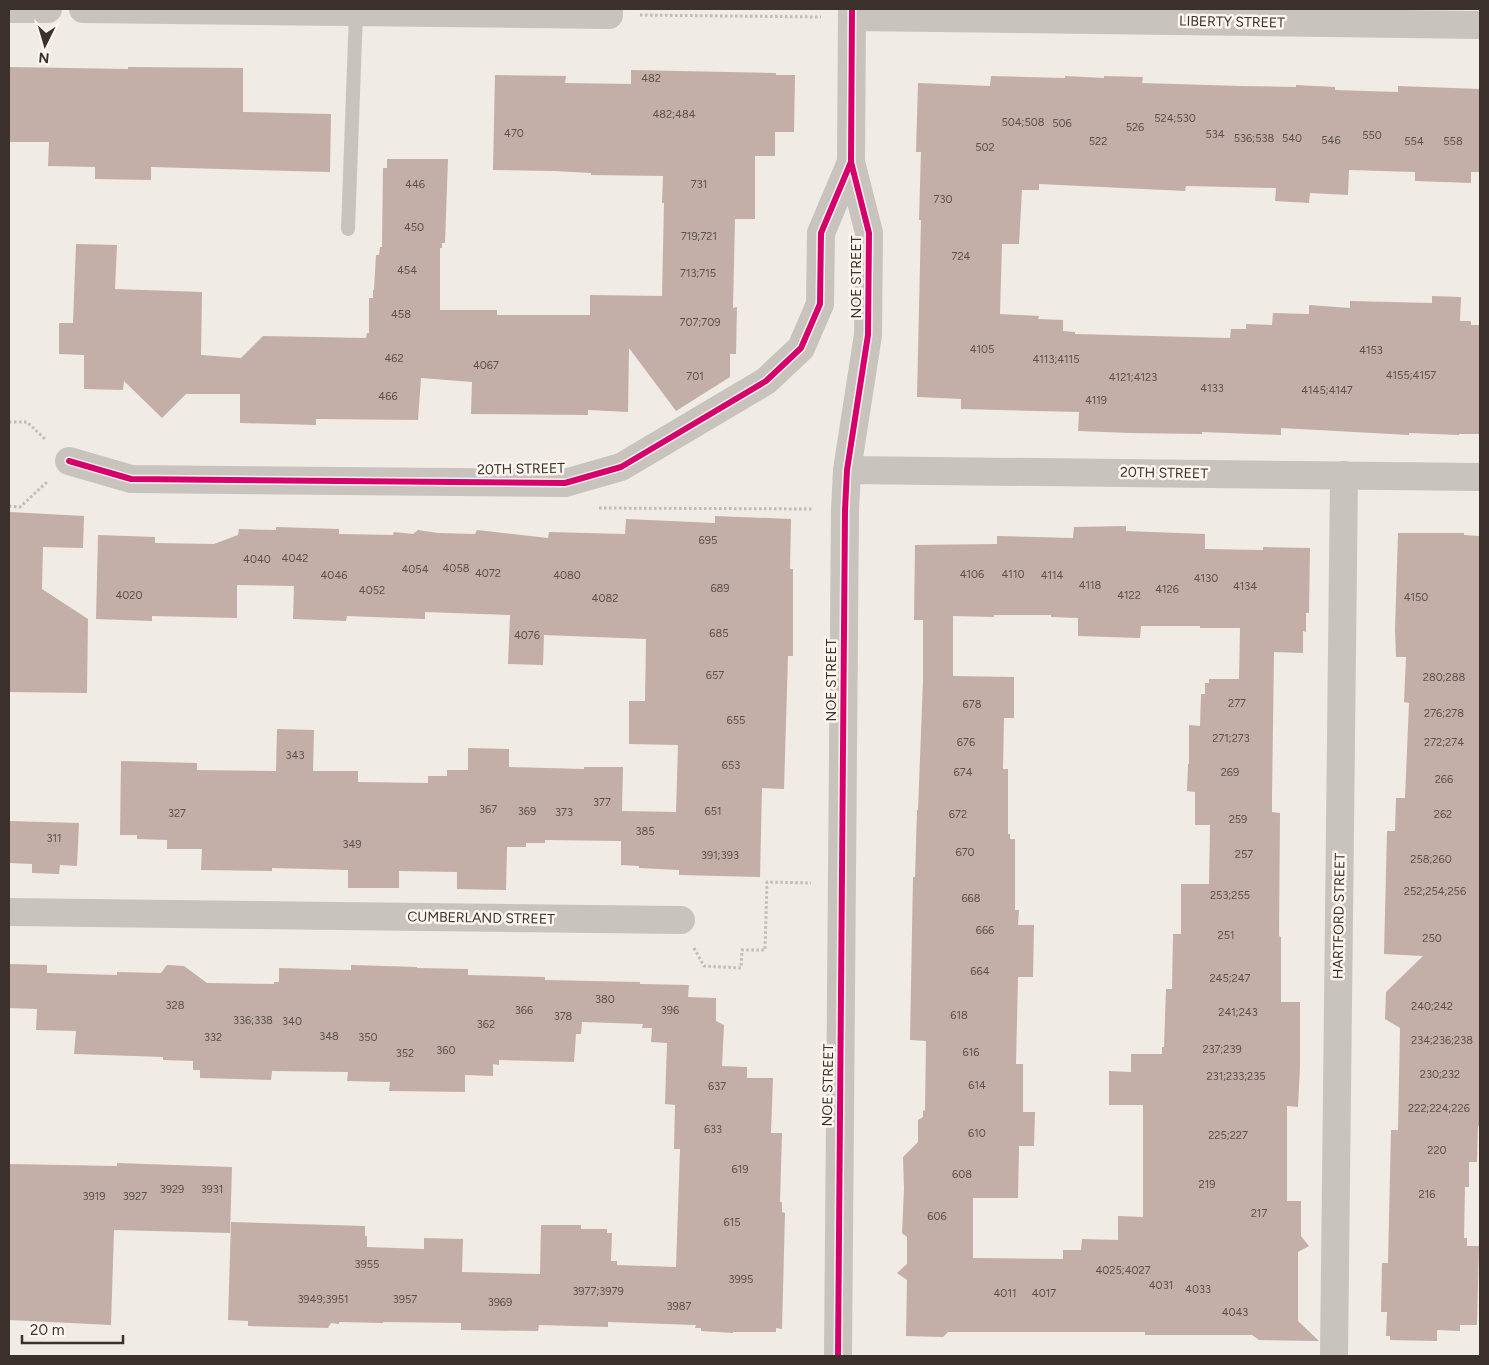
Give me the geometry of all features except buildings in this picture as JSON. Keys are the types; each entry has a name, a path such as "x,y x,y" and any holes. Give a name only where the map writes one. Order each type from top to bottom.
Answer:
{"street":[{"path":"9,9 48,9"},
{"path":"83,9 609,12"},
{"name":"LIBERTY STREET","path":"852,13 1480,25"},
{"name":"NOE STREET","path":"838,1356 845,510 847,470 868,335 869,233 851,162 852,13"},
{"name":"20TH STREET","path":"69,461 131,479 566,483 621,467 766,381 801,348 820,304 821,233 851,162"},
{"name":"20TH STREET","path":"847,470 1480,477"},
{"name":"HARTFORD STREET","path":"1334,1356 1344,475"},
{"name":"CUMBERLAND STREET","path":"9,912 681,920"}],"lane":[{"path":"348,229 356,12"}],"path":[{"path":"609,12 852,13"},
{"path":"9,422 27,422 69,461 20,507 9,506"},
{"path":"566,483 592,508 845,510"},
{"path":"681,920 704,966 741,968 742,950 765,950 767,882 843,883"}],"cycle path":[{"path":"838,1356 845,510 847,470 868,335 869,233 851,162 852,9"},
{"path":"69,461 131,479 565,483 621,467 766,381 801,348 820,304 821,233 851,162"}]}
